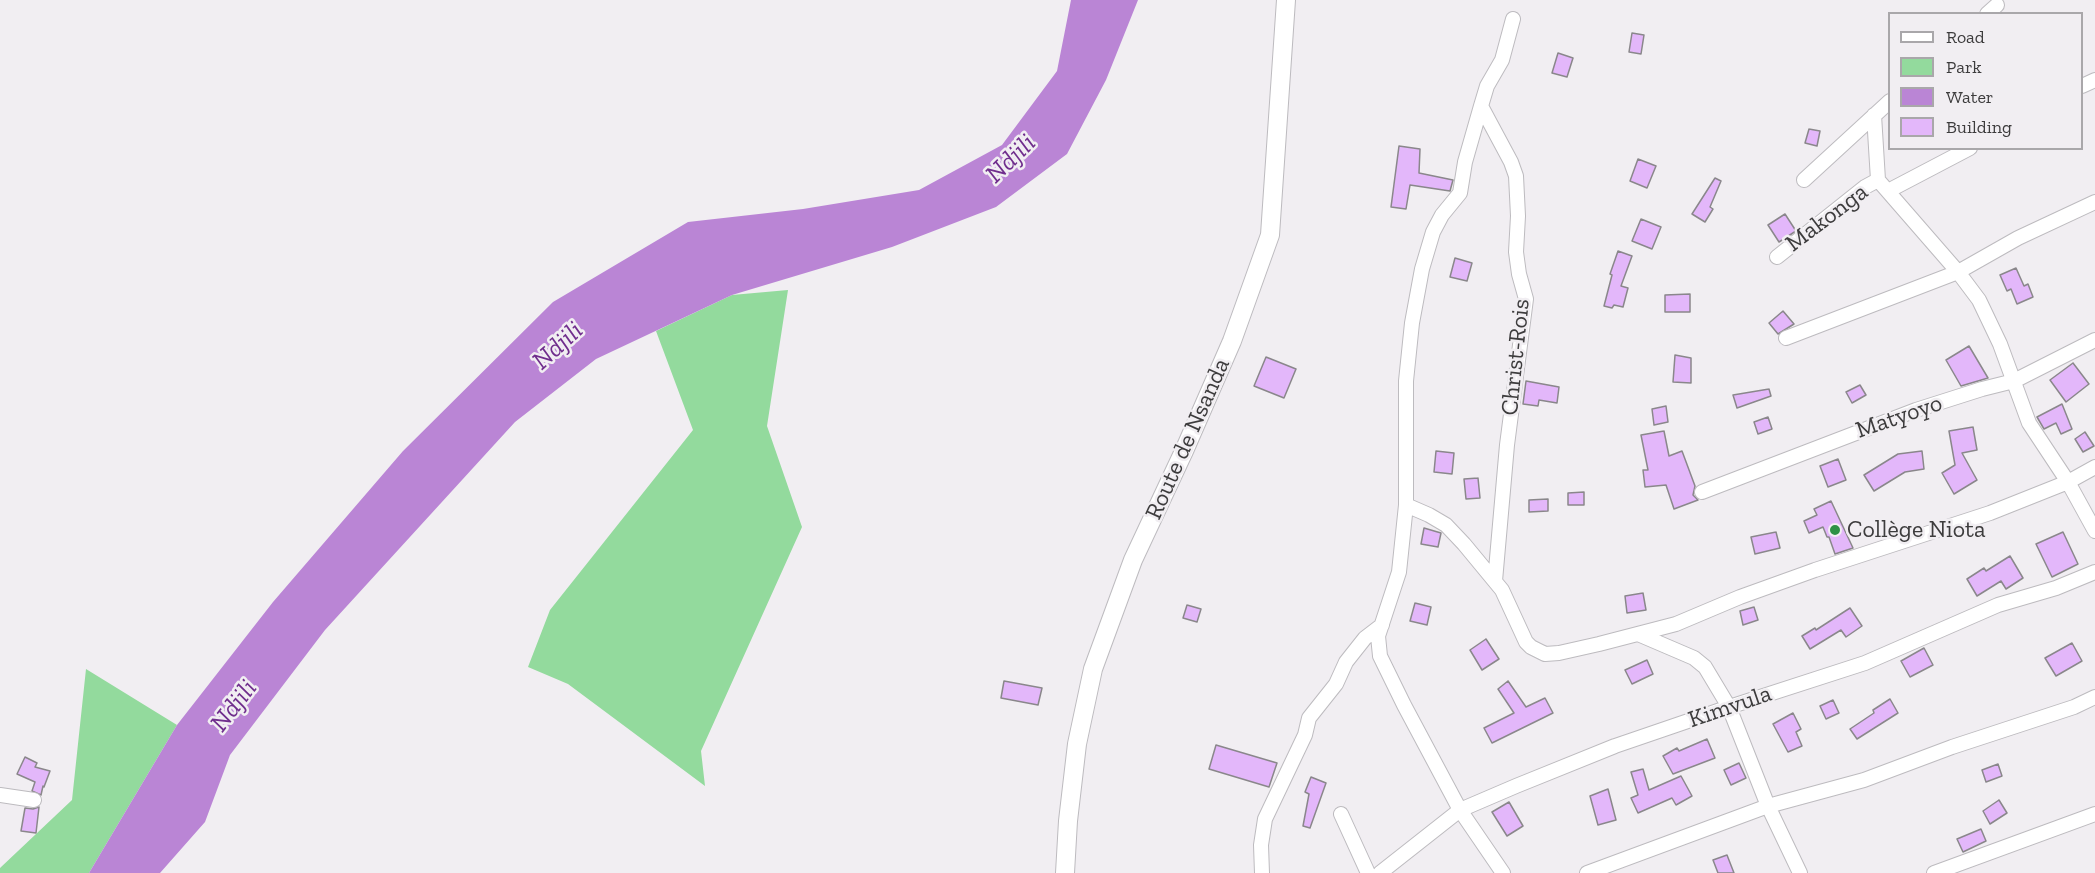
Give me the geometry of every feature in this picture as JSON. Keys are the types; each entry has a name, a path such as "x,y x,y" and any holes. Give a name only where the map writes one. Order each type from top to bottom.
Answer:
{"street":[{"name":"Route de Nsanda","path":"1065,873 1068,821 1077,744 1092,669 1133,560 1232,340 1270,235 1286,0"},
{"path":"1503,873 1460,810 1380,656 1378,636 1400,572 1406,505 1406,381 1422,269 1433,232 1442,215 1460,193 1465,162 1481,106 1487,87 1502,60 1513,19"},
{"path":"1804,180 1888,103"},
{"name":"Christ-Rois","path":"1481,106 1516,176 1518,216 1516,252 1526,299 1507,446 1495,581"},
{"path":"1874,115 1878,180 1958,272 1979,300 2014,381 2029,423 2068,482 2095,531"},
{"name":"Makonga","path":"1888,191 1966,150"},
{"name":"Makonga","path":"1777,257 1865,187 1878,180"},
{"path":"1786,338 1958,272 2018,238 2095,202"},
{"name":"Matyoyo","path":"1702,492 1916,410 2014,381 2095,340"},
{"path":"1406,505 1446,525 1464,544 1502,590 1526,642 1530,647 1545,654 1559,653 1676,624 1740,597 1815,570 1990,513 2068,482 2095,467"},
{"name":"Kimvula","path":"1380,873 1460,810 1615,746 1865,663 1988,609 2056,588 2095,572"},
{"path":"1262,873 1261,845 1265,819 1305,735 1309,718 1336,684 1346,662 1365,638 1382,625"},
{"path":"1638,634 1700,662 1729,707 1768,806 1800,873"},
{"path":"1587,873 1768,806 1864,780 1952,747 2074,707 2095,697"},
{"path":"0,795 34,800"},
{"path":"1341,814 1368,873"},
{"path":"1934,873 2095,814"}],"green space":[{"path":"788,290 767,426 802,527 701,751 705,786 568,684 528,667 550,610 693,430 656,331 732,295"},
{"path":"86,669 177,725 89,873 0,873 0,868 72,800"}],"water":[{"name":"Ndjili","path":"1071,0 1138,0 1106,80 1067,154 996,207 892,247 732,295 596,359 515,422 325,630 230,755 205,822 160,873 89,873 177,725 273,602 403,451 553,302 688,222 803,209 919,190 1002,145 1057,71"}],"building":[{"path":"1632,33 1644,35 1641,54 1629,52"},
{"path":"1558,53 1573,58 1567,77 1552,73"},
{"path":"1809,129 1820,131 1817,146 1805,143"},
{"path":"1399,146 1420,149 1419,173 1453,180 1450,191 1410,185 1406,209 1391,207"},
{"path":"1638,159 1656,166 1647,188 1630,181"},
{"path":"1715,178 1721,181 1710,207 1713,209 1705,222 1692,214"},
{"path":"1785,214 1796,231 1779,242 1768,225"},
{"path":"1641,219 1661,227 1652,249 1632,241"},
{"path":"1618,251 1632,256 1621,286 1628,288 1623,307 1614,305 1612,308 1604,306 1612,275 1610,274"},
{"path":"1455,258 1472,263 1467,281 1450,277"},
{"path":"2016,268 2024,286 2028,284 2033,297 2017,304 2011,289 2007,291 2000,275"},
{"path":"1690,294 1690,312 1665,312 1665,295"},
{"path":"1783,311 1794,324 1778,334 1769,323"},
{"path":"1969,346 1988,378 1961,386 1946,360"},
{"path":"1675,355 1691,358 1691,383 1673,382"},
{"path":"1266,357 1296,369 1284,398 1254,386"},
{"path":"2073,363 2089,384 2066,402 2050,380"},
{"path":"1526,381 1559,387 1557,403 1539,400 1538,406 1523,404"},
{"path":"1860,385 1866,395 1852,403 1846,392"},
{"path":"1769,389 1771,396 1737,408 1733,395"},
{"path":"2062,404 2072,429 2061,434 2056,423 2044,429 2037,417"},
{"path":"1666,406 1668,422 1654,425 1652,409"},
{"path":"1768,417 1772,429 1758,434 1754,422"},
{"path":"1973,427 1977,450 1962,453 1977,480 1954,494 1942,473 1955,465 1949,431"},
{"path":"1664,431 1669,456 1682,451 1695,486 1693,495 1698,500 1674,509 1666,485 1645,487 1643,470 1648,470 1641,435"},
{"path":"2085,432 2094,446 2083,452 2075,439"},
{"path":"1436,451 1454,453 1452,474 1434,472"},
{"path":"1922,451 1924,469 1905,472 1874,491 1864,475 1898,454"},
{"path":"1838,459 1846,480 1828,487 1820,466"},
{"path":"1478,478 1480,498 1466,499 1464,479"},
{"path":"1584,492 1584,505 1568,505 1568,493"},
{"path":"1548,499 1548,511 1529,512 1529,500"},
{"name":"Collège Niota","path":"1831,501 1853,548 1835,554 1823,527 1809,533 1804,521 1817,515 1814,509"},
{"path":"1424,528 1441,533 1438,547 1421,544"},
{"path":"1776,532 1780,548 1755,554 1751,537"},
{"path":"2063,532 2078,564 2052,577 2036,544"},
{"path":"2010,556 2023,578 2006,589 2001,581 1977,596 1967,579 1984,568 1986,571"},
{"path":"1643,593 1646,610 1627,613 1625,596"},
{"path":"1415,603 1431,607 1427,625 1410,621"},
{"path":"1187,605 1201,609 1197,622 1183,618"},
{"path":"1754,607 1758,620 1743,625 1740,611"},
{"path":"1850,608 1862,626 1846,637 1841,630 1810,649 1802,636 1815,628 1816,630"},
{"path":"1486,639 1499,659 1482,670 1470,650"},
{"path":"2072,643 2082,661 2056,676 2045,658"},
{"path":"1924,648 1933,665 1910,677 1901,661"},
{"path":"1647,660 1653,674 1632,684 1625,670"},
{"path":"1004,681 1042,688 1038,705 1001,698"},
{"path":"1508,681 1526,707 1545,698 1553,713 1492,743 1484,728 1514,713 1498,689"},
{"path":"1890,699 1898,713 1857,739 1850,729"},
{"path":"1833,700 1839,713 1826,719 1820,706"},
{"path":"1793,713 1801,729 1796,732 1802,746 1788,752 1773,724"},
{"path":"1707,739 1715,758 1673,774 1663,756 1677,748 1679,751"},
{"path":"1216,745 1277,763 1269,787 1209,769"},
{"path":"25,757 37,763 35,767 50,771 41,795 32,791 35,782 17,774"},
{"path":"1739,763 1746,778 1731,785 1724,770"},
{"path":"1998,764 2002,776 1986,782 1982,770"},
{"path":"1643,769 1649,790 1681,776 1692,796 1676,805 1672,798 1638,813 1631,798 1638,795 1631,772"},
{"path":"1311,777 1326,783 1310,828 1303,826 1309,794 1305,792"},
{"path":"1608,789 1616,820 1598,825 1590,796"},
{"path":"1999,800 2007,813 1990,824 1983,811"},
{"path":"1509,802 1523,826 1507,836 1492,812"},
{"path":"39,807 36,833 21,831 25,808"},
{"path":"1981,829 1986,841 1963,852 1957,839"},
{"path":"1727,855 1734,873 1718,873 1713,860"}],"place":[{"name":"Collège Niota","path":"1835,530"}]}
